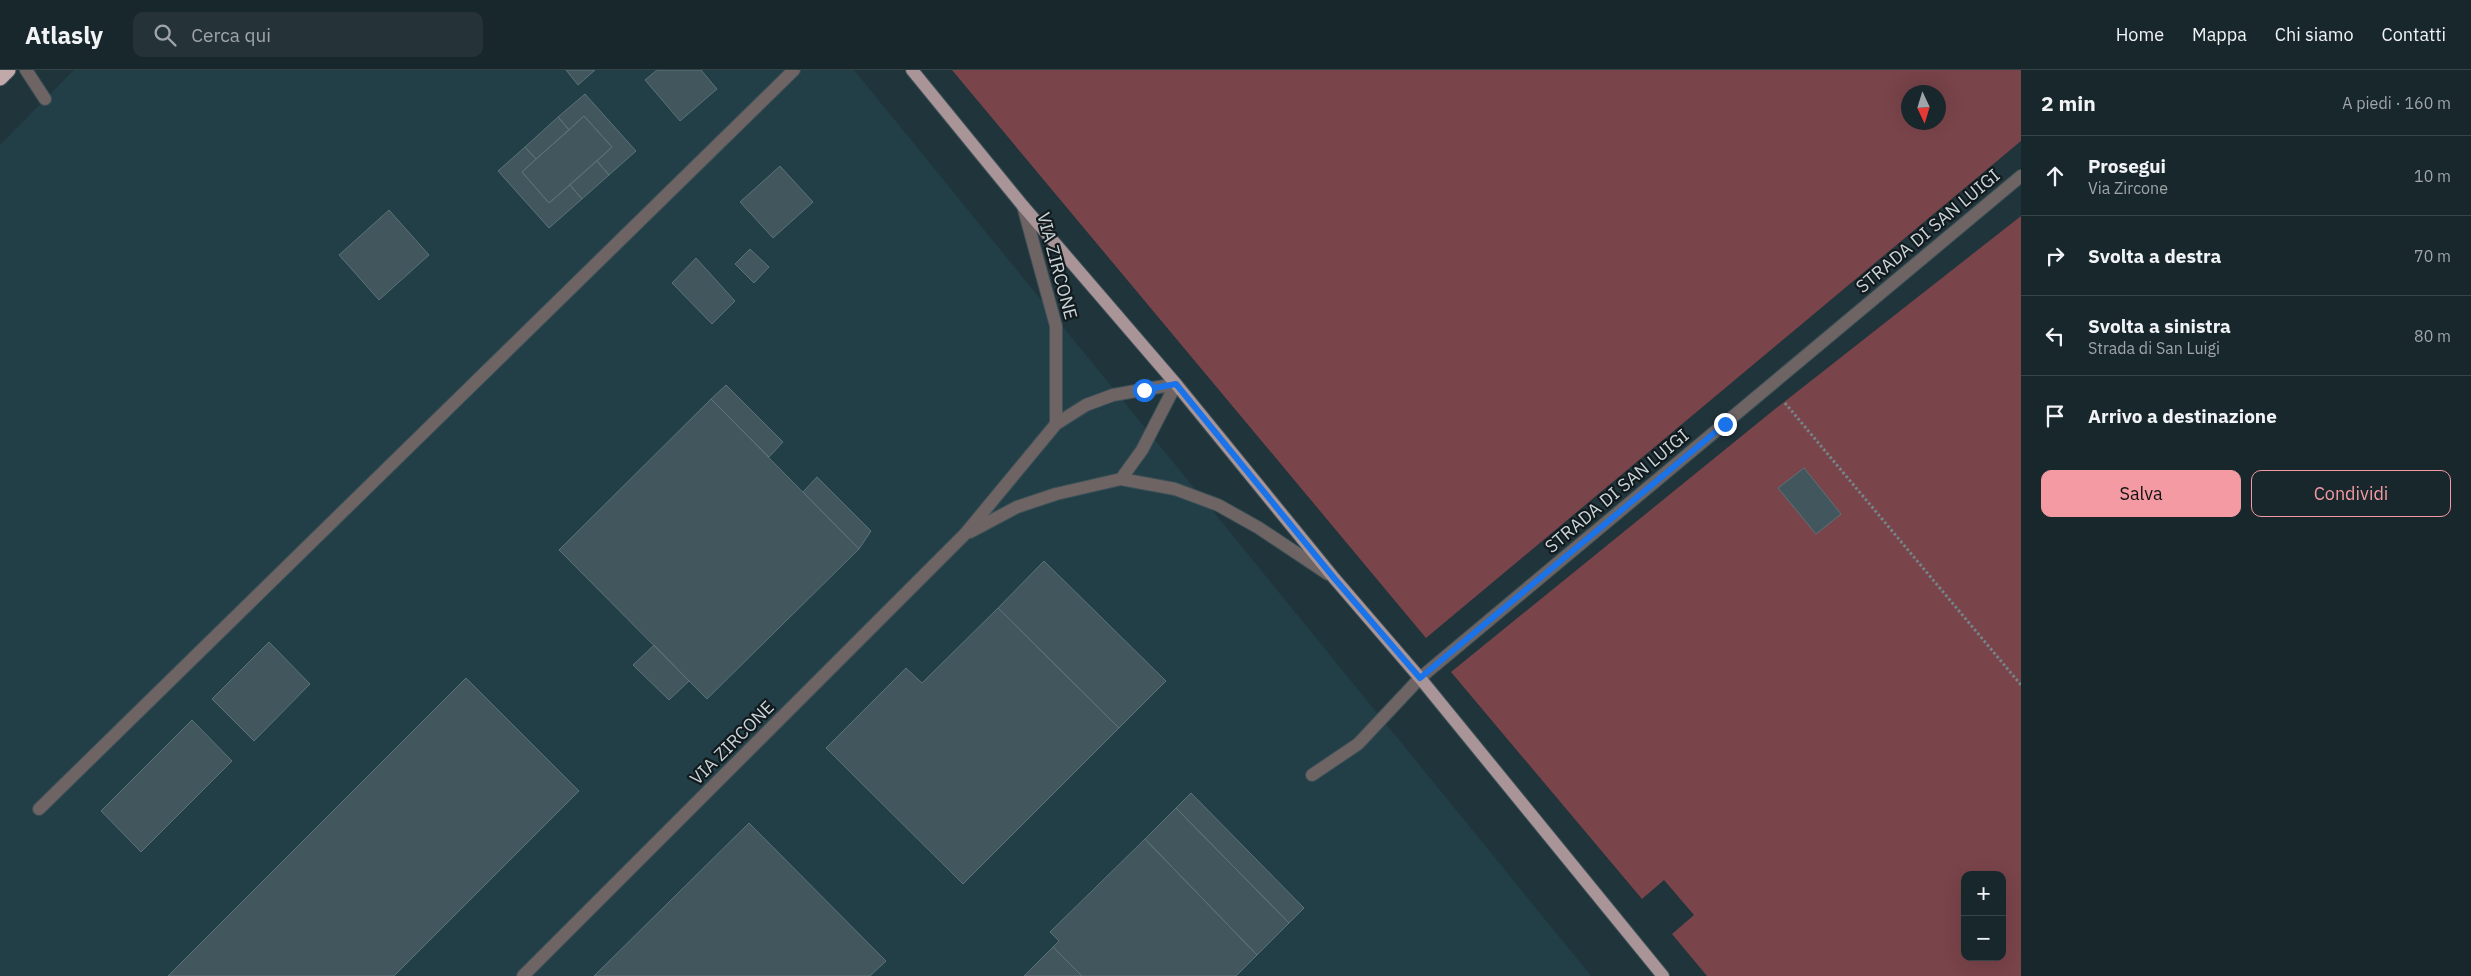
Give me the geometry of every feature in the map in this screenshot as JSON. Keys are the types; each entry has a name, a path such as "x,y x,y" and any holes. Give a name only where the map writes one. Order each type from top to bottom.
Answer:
{"highway":[{"path":"0,78 8,70"}],"main road":[{"path":"912,70 1023,206 1176,384 1334,578 1420,678 1663,976"}],"street":[{"path":"26,70 45,100"},
{"path":"39,809 794,70"},
{"name":"STRADA DI SAN LUIGI","path":"1312,775 1358,744 1420,678 2021,176"},
{"name":"VIA ZIRCONE","path":"1023,206 1056,326 1056,424"},
{"path":"1121,479 1142,450 1176,384"},
{"name":"VIA ZIRCONE","path":"524,976 965,534 1056,424 1086,405 1113,395 1176,384"},
{"name":"VIA ZIRCONE","path":"965,534 1017,507 1056,494 1121,479 1175,489 1218,505 1259,528 1334,578"}],"path":[{"path":"1770,386 2021,685"}],"shaded area":[{"path":"74,70 854,70 1591,976 0,976 0,145"},
{"path":"952,70 2021,70 2021,141 1426,638"},
{"path":"2021,216 2021,976 1707,976 1672,934 1694,915 1664,880 1642,899 1451,672 1775,409"}],"building":[{"path":"566,70 595,70 578,85"},
{"path":"657,70 701,70 717,89 680,121 645,80"},
{"path":"585,94 636,151 609,175 597,161 612,147 584,116 569,130 558,117"},
{"path":"584,116 612,147 549,203 522,172"},
{"path":"558,117 569,130 536,159 525,147"},
{"path":"525,147 536,159 522,172 549,203 570,185 582,199 549,228 498,171"},
{"path":"597,161 609,175 582,199 570,185"},
{"path":"780,166 813,202 773,238 740,202"},
{"path":"389,210 429,255 379,300 339,255"},
{"path":"750,249 769,267 754,283 735,264"},
{"path":"696,258 735,301 712,324 672,283"},
{"path":"726,385 783,442 769,457 711,399"},
{"path":"711,399 859,549 707,699 559,550"},
{"path":"1804,468 1841,514 1816,534 1778,488"},
{"path":"817,477 871,531 859,549 803,492"},
{"path":"1044,561 1166,681 1119,728 998,608"},
{"path":"998,608 1119,728 963,884 826,748 906,668 922,683"},
{"path":"269,642 310,684 254,741 212,699"},
{"path":"654,645 689,681 669,700 633,665"},
{"path":"466,678 579,791 394,976 168,976"},
{"path":"192,720 232,761 141,852 101,811"},
{"path":"1191,793 1304,908 1289,923 1176,808"},
{"path":"1176,808 1289,923 1257,955 1145,839"},
{"path":"749,823 886,961 870,976 594,976"},
{"path":"1145,839 1257,955 1236,976 1082,976 1053,947 1059,941 1050,932"},
{"path":"1053,947 1082,976 1024,976"}],"route":[{"path":"1144,390 1176,384 1334,578 1420,678 1725,424"}]}
